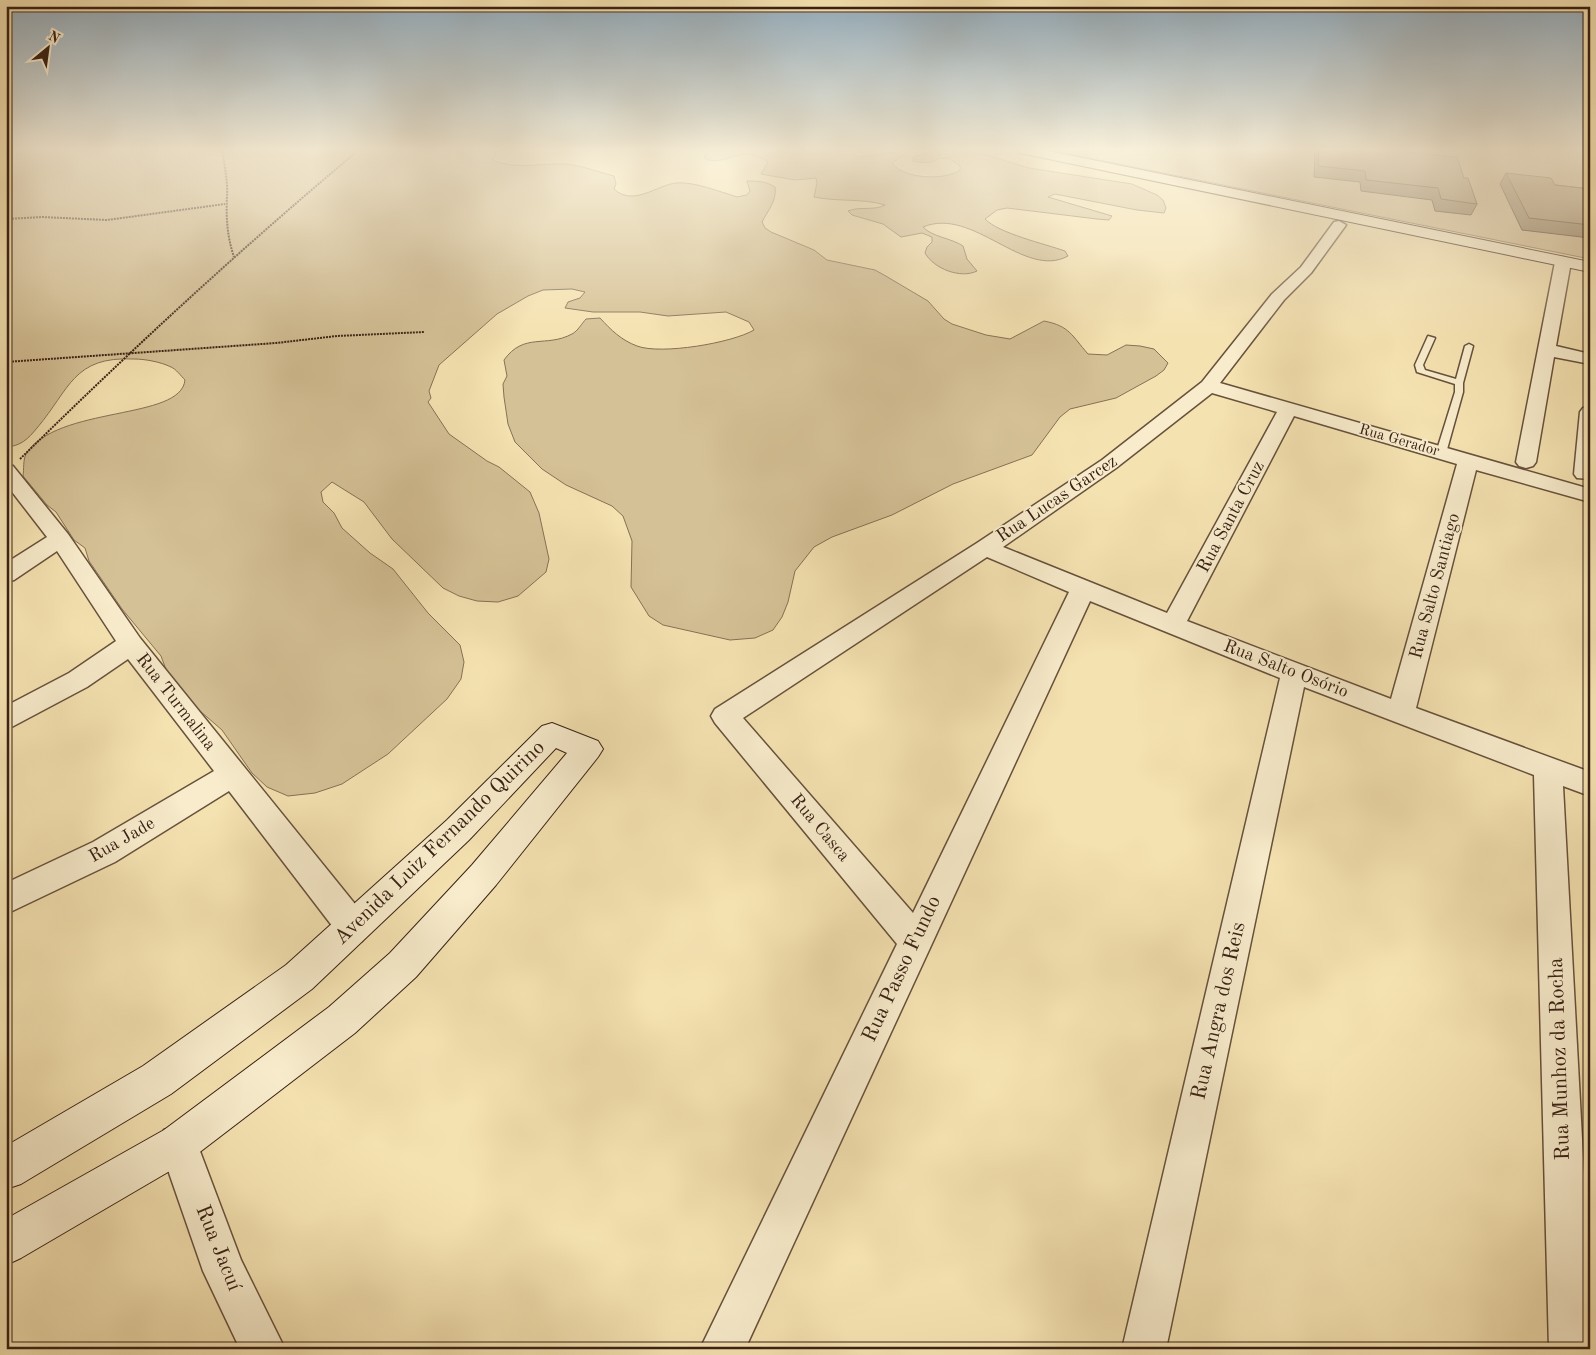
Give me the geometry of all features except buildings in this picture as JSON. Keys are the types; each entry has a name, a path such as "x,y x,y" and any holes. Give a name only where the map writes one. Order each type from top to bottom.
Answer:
{"main road":[{"path":"1277,212 1562,267 1590,267"},
{"path":"1315,212 1562,267 1590,278"},
{"name":"Avenida Luiz Fernando Quirino","path":"6,1169 157,1080 299,977 458,830 552,734 588,749 484,875 403,965 342,1020 178,1144 6,1243"}],"street":[{"name":"Rua Lucas Garcez","path":"726,716 985,548 1109,464 1209,386 1278,297 1306,270 1339,225"},
{"path":"1526,462 1562,267"},
{"path":"1548,350 1590,359"},
{"name":"Rua Gerador","path":"1209,386 1590,496"},
{"name":"Rua Santa Cruz","path":"1173,625 1288,409"},
{"path":"1584,474 1590,412"},
{"name":"Rua Salto Santiago","path":"1401,712 1468,461"},
{"name":"Rua Turmalina","path":"7,471 60,540 131,644 347,920 350,930"},
{"path":"6,574 60,540"},
{"name":"Rua Salto Osório","path":"985,548 1082,589 1294,673 1590,784"},
{"name":"Rua Passo Fundo","path":"722,1349 1082,589"},
{"path":"6,719 78,680 131,644"},
{"name":"Rua Angra dos Reis","path":"1144,1349 1294,673"},
{"name":"Rua Casca","path":"726,716 915,940"},
{"name":"Rua Munhoz da Rocha","path":"1548,769 1571,1349"},
{"name":"Rua Jade","path":"6,899 104,852 233,774"},
{"name":"Rua Jacuí","path":"178,1144 224,1271 263,1349"}],"lane":[{"path":"1431,338 1419,365 1421,372 1459,383"},
{"path":"1441,453 1459,392 1459,383 1469,346"}],"path":[{"path":"6,219 42,217 107,220 164,212"},
{"path":"226,212 227,236 234,257"},
{"path":"7,471 129,352 234,257 251,245 260,233 286,212"},
{"path":"6,362 129,352 198,350 212,346 268,344 325,337 424,332"}],"shaded area":[{"path":"6,212 767,212 762,222 765,228 771,232 814,250 827,260 875,270 928,301 944,319 952,324 986,335 1010,339 1044,321 1065,329 1088,354 1107,355 1126,345 1140,346 1154,349 1168,363 1164,370 1156,376 1116,398 1070,409 1060,417 1032,455 953,484 892,515 832,537 814,547 795,571 788,602 782,617 773,630 755,638 730,640 663,625 649,616 631,587 632,541 623,516 612,506 566,485 542,469 515,442 508,424 504,397 503,384 507,376 504,360 519,346 562,338 572,334 586,319 600,318 621,338 637,346 662,349 714,343 744,335 754,330 749,322 726,312 668,316 640,312 593,312 565,308 568,302 580,298 585,292 572,289 543,290 528,296 497,314 439,365 429,391 431,398 428,402 449,434 487,461 499,467 530,492 539,513 549,559 546,572 518,596 498,602 477,601 459,596 443,588 392,539 364,502 332,482 321,492 323,502 334,513 342,528 370,553 393,569 428,613 460,645 464,662 461,679 447,699 388,754 342,784 315,793 288,796 267,787 252,773 222,730 185,698 171,683 161,656 122,609 89,561 85,548 74,540 56,512 47,505 23,476 26,454 42,438 63,428 89,420 141,409 163,402 178,393 185,380 173,368 153,361 138,359 98,363 85,369 75,378 27,439 16,445 6,447"},
{"path":"849,212 994,212 985,219 991,224 1022,238 1065,251 1068,256 1051,261 1034,259 961,226 942,223 923,227 931,233 963,246 967,259 977,271 963,274 956,273 941,268 929,259 925,253 927,247 932,242 932,237 922,233 901,237 883,224 852,215"},
{"path":"1042,212 1099,212 1112,216 1109,220"},
{"path":"1358,212 1590,212 1590,259"}]}
